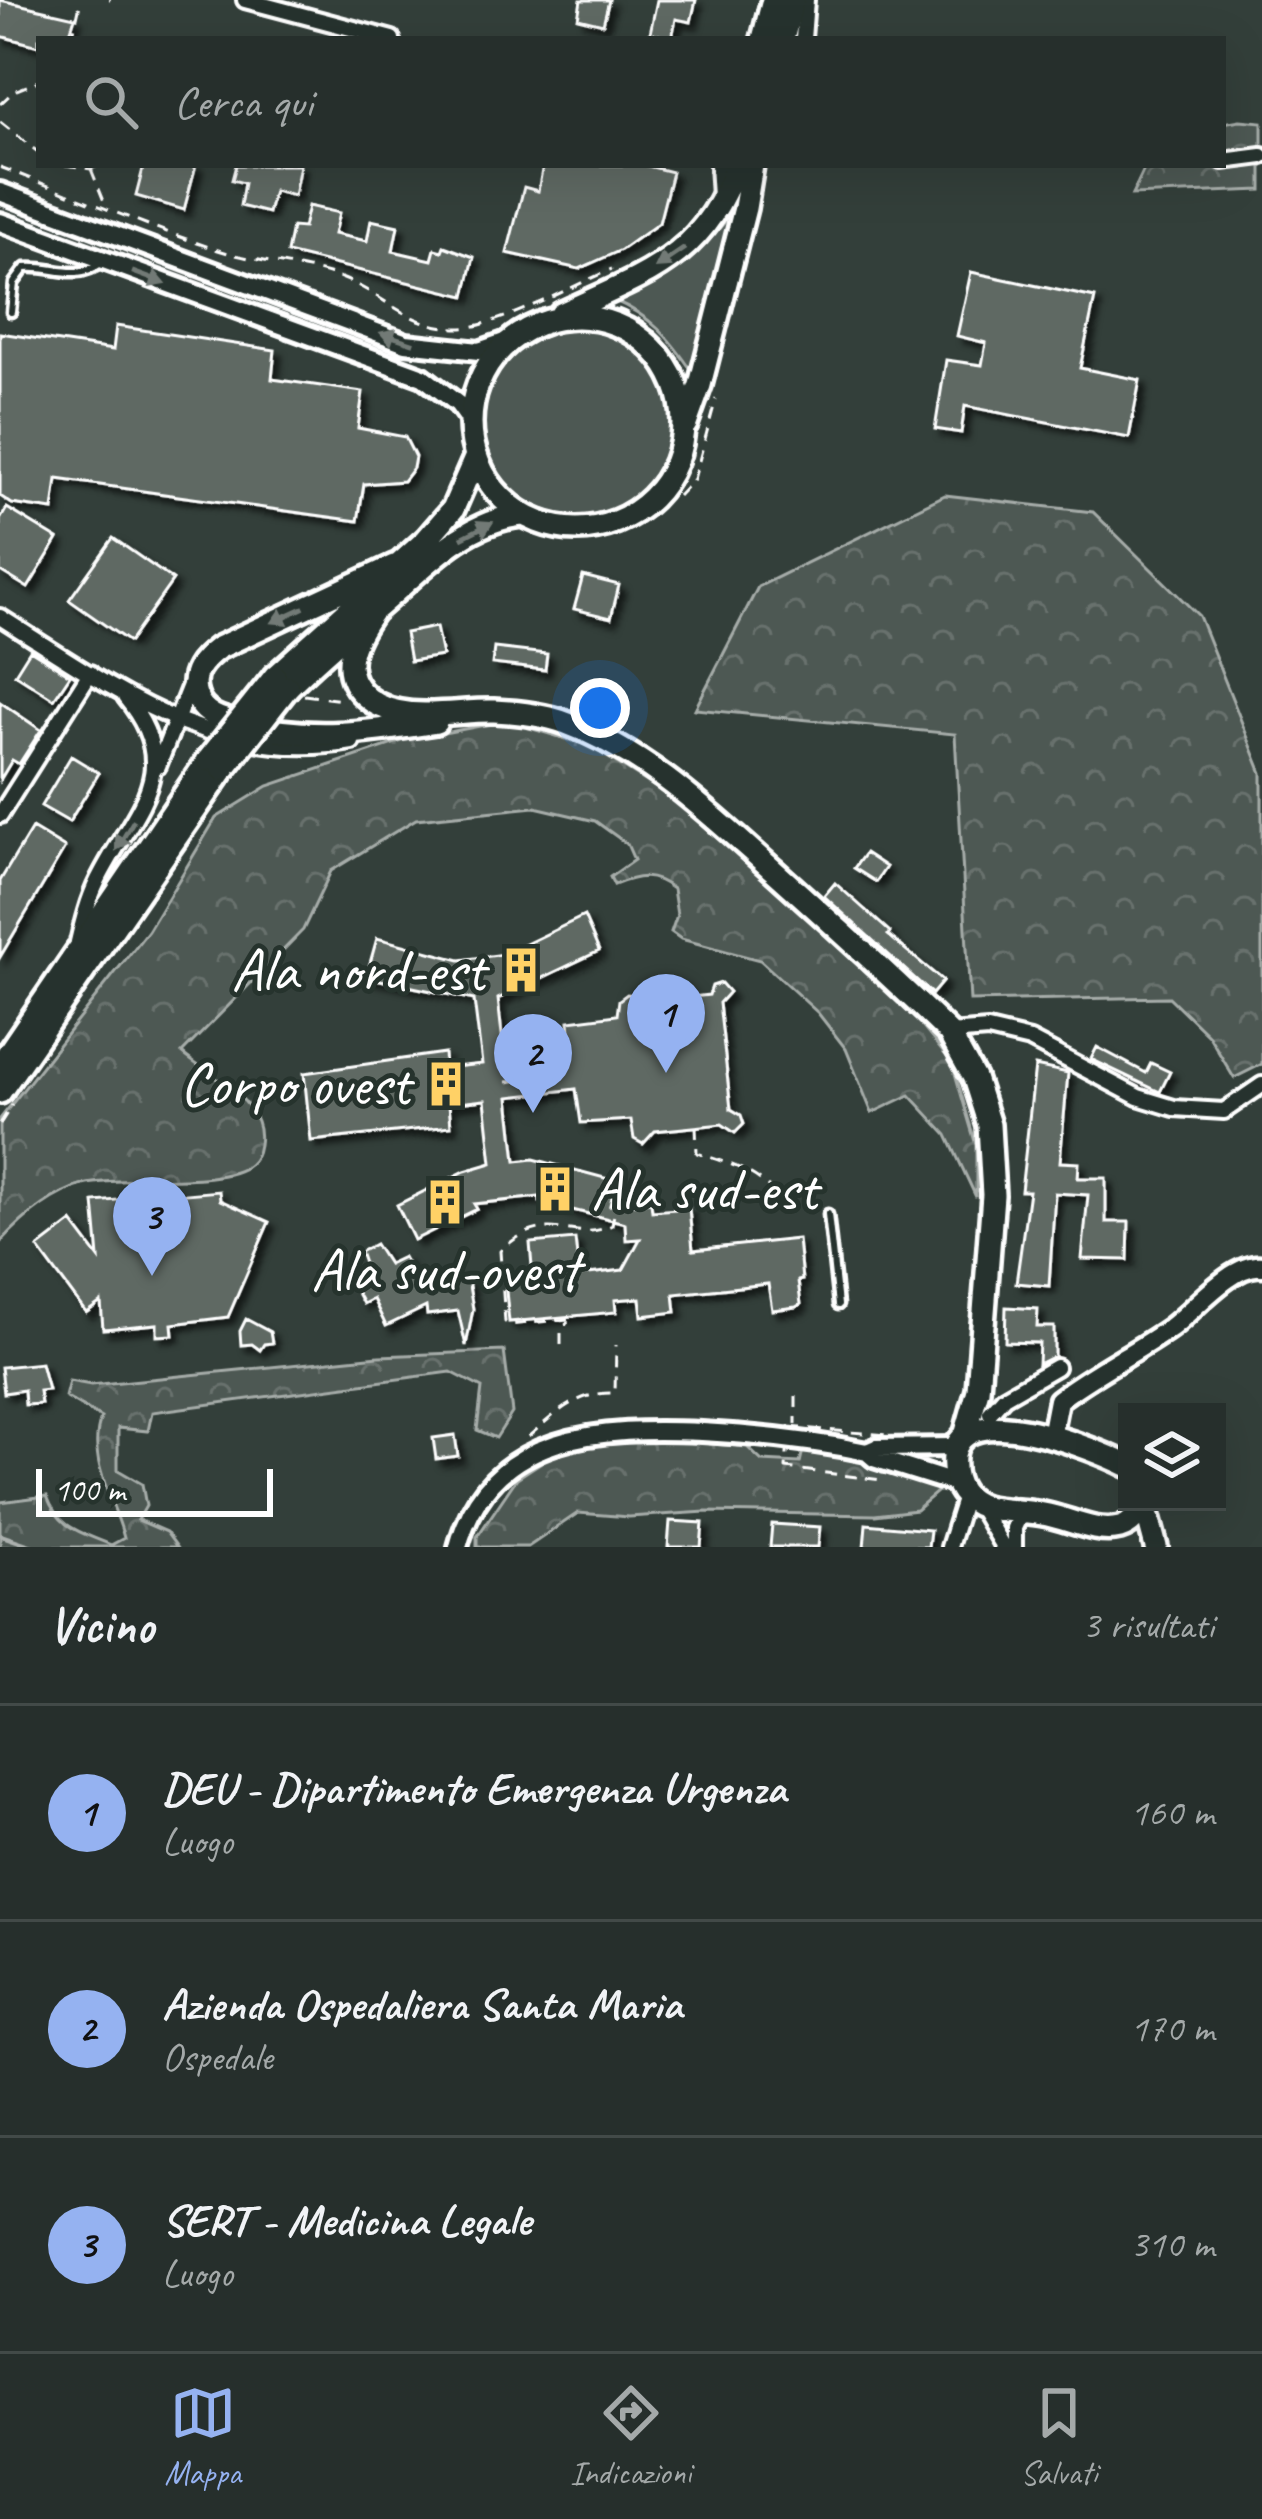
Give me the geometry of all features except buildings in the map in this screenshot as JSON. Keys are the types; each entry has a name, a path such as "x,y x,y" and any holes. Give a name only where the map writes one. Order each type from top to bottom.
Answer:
{"main road":[{"path":"765,36 773,0"},
{"path":"784,36 793,0"},
{"path":"735,168 721,204 698,238 668,262 510,340 489,363 470,422 476,456 494,489 523,515 549,526 578,530 606,526 633,514 656,495 674,470 700,385 752,168"},
{"path":"544,322 578,317 613,322 643,339 667,364 681,396 684,430"},
{"path":"0,1065 215,765 394,566 453,509 476,456"},
{"path":"286,685 442,551 476,528 523,515"},
{"path":"394,566 218,648 202,660 194,676 202,707 217,719 302,736 435,722 562,722"},
{"path":"373,611 352,640 349,658 359,690 372,703 400,712 504,712 562,722 616,745 700,805 949,1033 974,1078 989,1125 993,1195 978,1390 960,1441 967,1495 1098,1528 1123,1527 1141,1511"},
{"path":"0,1092 215,765"},
{"path":"1051,1436 1058,1400 1169,1329 1234,1274 1262,1266"},
{"path":"978,1390 995,1419 1118,1460"},
{"path":"960,1441 995,1419"},
{"path":"1146,1511 1156,1547"},
{"path":"1098,1528 1126,1547"}],"street":[{"path":"245,0 381,36"},
{"path":"803,36 806,0"},
{"path":"1226,161 1262,156"},
{"path":"718,168 721,204"},
{"path":"745,208 762,168"},
{"path":"0,192 406,343 479,351 510,340"},
{"path":"0,222 423,377 458,404 470,422"},
{"path":"0,617 122,693 206,731 280,748 321,747 388,730"},
{"path":"0,814 90,674"},
{"path":"72,964 98,879 146,801 174,718 194,676"},
{"path":"122,693 144,720 154,747 154,778"},
{"path":"949,1033 988,1030 1030,1040 1138,1097 1174,1108 1224,1111 1262,1085"},
{"path":"995,1419 1004,1397 1056,1367"},
{"path":"458,1547 492,1484 515,1465 581,1435 638,1430 797,1439 867,1452 967,1495 1004,1547"},
{"path":"867,1452 960,1441"},
{"path":"950,1547 967,1495"},
{"path":"1014,1547 1014,1528 1022,1510"}],"lane":[{"path":"11,312 14,283 25,268 73,275 87,273 103,261"},
{"path":"828,1214 838,1305"}],"path":[{"path":"73,36 81,0"},
{"path":"0,104 14,91 36,83"},
{"path":"0,122 36,152"},
{"path":"0,167 214,249 336,276 359,285 389,308 432,326 465,328 610,269"},
{"path":"84,168 91,169 106,207"},
{"path":"569,287 636,316 662,335 689,377 700,385"},
{"path":"286,685 359,703"},
{"path":"507,1082 529,1079"},
{"path":"696,1126 697,1153 720,1158 760,1179 779,1196 788,1222"},
{"path":"561,1345 568,1319 505,1322 500,1251 531,1229 550,1226 597,1233 612,1225 622,1172"},
{"path":"515,1465 524,1441 557,1411 582,1396 615,1393 616,1346"},
{"path":"796,1396 796,1427"}],"green space":[{"path":"1226,122 1262,122 1262,190 1132,195 1145,168 1226,168"},
{"path":"734,210 692,371 658,329 613,300 681,265"},
{"path":"577,330 613,337 643,357 663,387 670,423 663,459 643,489 613,509 577,516 541,509 511,489 491,459 484,423 491,387 511,357 541,337"},
{"path":"945,495 1093,512 1199,616 1262,773 1262,1064 1234,1078 1209,1036 1169,997 970,1001 955,734 695,709 758,587"},
{"path":"506,721 590,746 740,841 855,944 952,1063 976,1145 976,1197 947,1135 910,1095 872,1113 846,1049 818,1013 760,960 681,939 671,932 677,915 673,889 645,877 614,885 610,877 634,860 627,844 595,821 535,807 416,819 331,871 303,930 182,1053 252,1110 260,1138 249,1165 218,1176 83,1185 37,1208 0,1243 0,1119 148,931 216,818 268,786 402,741"},
{"path":"504,1351 512,1413 496,1438 477,1430 482,1388 451,1372 152,1412 148,1431 118,1428 118,1470 142,1484 146,1506 138,1520 166,1532 177,1547 0,1547 0,1502 47,1496 58,1516 72,1528 111,1545 124,1538 99,1464 101,1418 65,1397 69,1381 91,1385 379,1356"},
{"path":"643,1438 747,1447 762,1461 800,1463 803,1450 823,1450 943,1487 916,1510 875,1515 706,1512 629,1517 578,1513 528,1547 477,1547 477,1537 517,1478 572,1442"}],"waterway":[{"path":"0,1535 35,1547"}],"place":[{"name":"Ala nord-est","path":"521,970"},
{"name":"DEU - Dipartimento Emergenza Urgenza","path":"666,1073"},
{"name":"Corpo ovest","path":"446,1084"},
{"name":"Azienda Ospedaliera Santa Maria","path":"533,1113"},
{"name":"Ala sud-est","path":"555,1189"},
{"name":"Ala sud-ovest","path":"445,1202"},
{"name":"SERT - Medicina Legale","path":"152,1276"}]}
